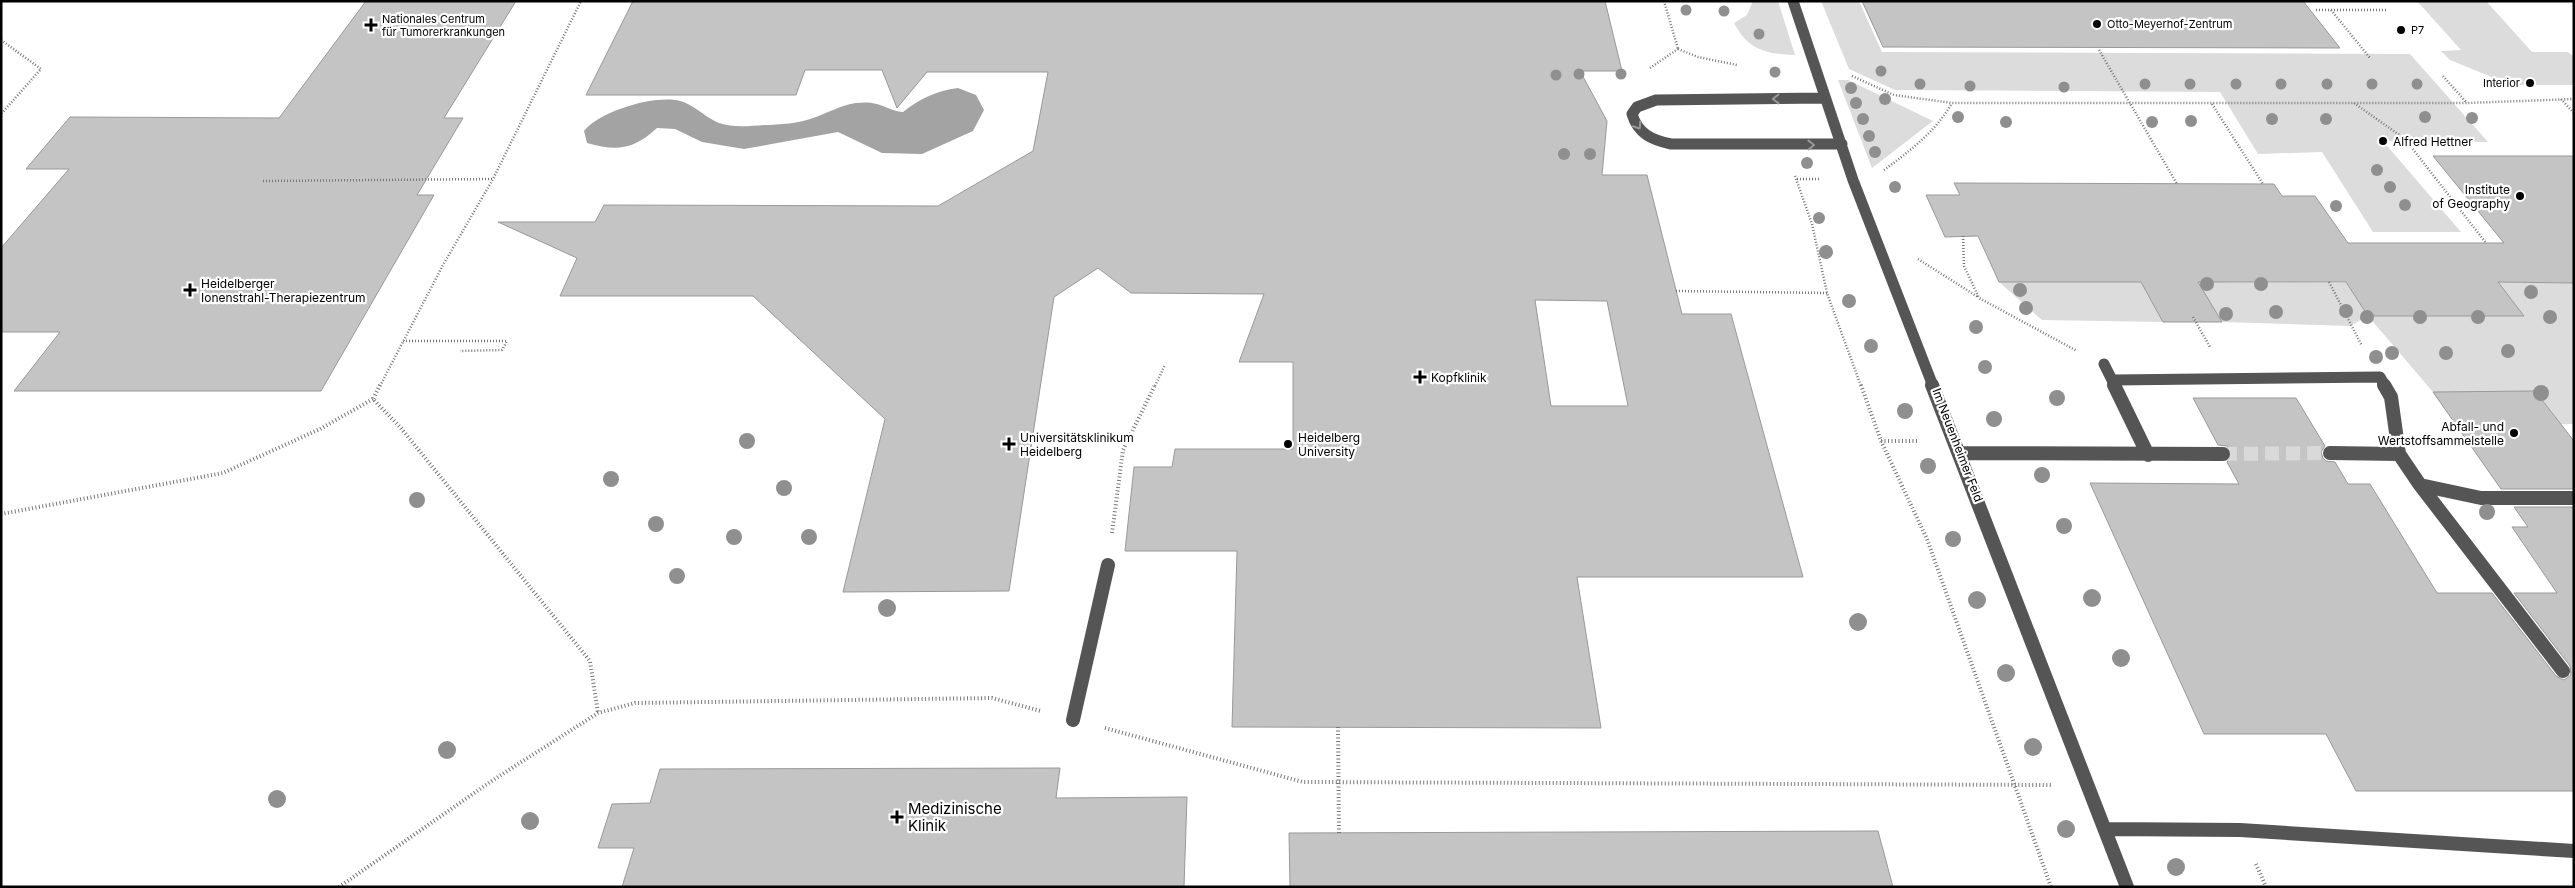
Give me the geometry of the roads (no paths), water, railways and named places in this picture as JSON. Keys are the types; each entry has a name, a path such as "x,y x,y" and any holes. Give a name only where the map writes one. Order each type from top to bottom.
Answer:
{"street":[{"name":"Im Neuenheimer Feld","path":"1792,1 1853,180 2128,887"},
{"path":"1825,98 1656,100 1637,107 1632,114 1639,130 1647,137 1671,144 1842,144"},
{"path":"2104,364 2114,380 2148,455"},
{"path":"2114,380 2380,377 2391,397 2399,454 2420,485 2563,671"},
{"path":"1961,454 2223,454"},
{"path":"2330,454 2399,454"},
{"path":"2420,485 2481,498 2574,498"},
{"path":"1073,720 1108,565"},
{"path":"2105,829 2240,830 2574,850"}],"tunnel":[{"path":"2223,454 2330,453"}],"place":[{"name":"Otto-Meyerhof-Zentrum","path":"2097,24"},
{"name":"Nationales Centrum für Tumorerkrankungen","path":"371,25"},
{"name":"P7","path":"2401,30"},
{"name":"Interior","path":"2530,83"},
{"name":"Alfred Hettner","path":"2383,141"},
{"name":"Institute of Geography","path":"2520,196"},
{"name":"Heidelberger Ionenstrahl-Therapiezentrum","path":"190,290"},
{"name":"Kopfklinik","path":"1420,377"},
{"name":"Abfall- und Wertstoffsammelstelle","path":"2514,433"},
{"name":"Universitätsklinikum Heidelberg","path":"1009,444"},
{"name":"Heidelberg University","path":"1288,444"},
{"name":"Medizinische Klinik","path":"897,817"}]}
